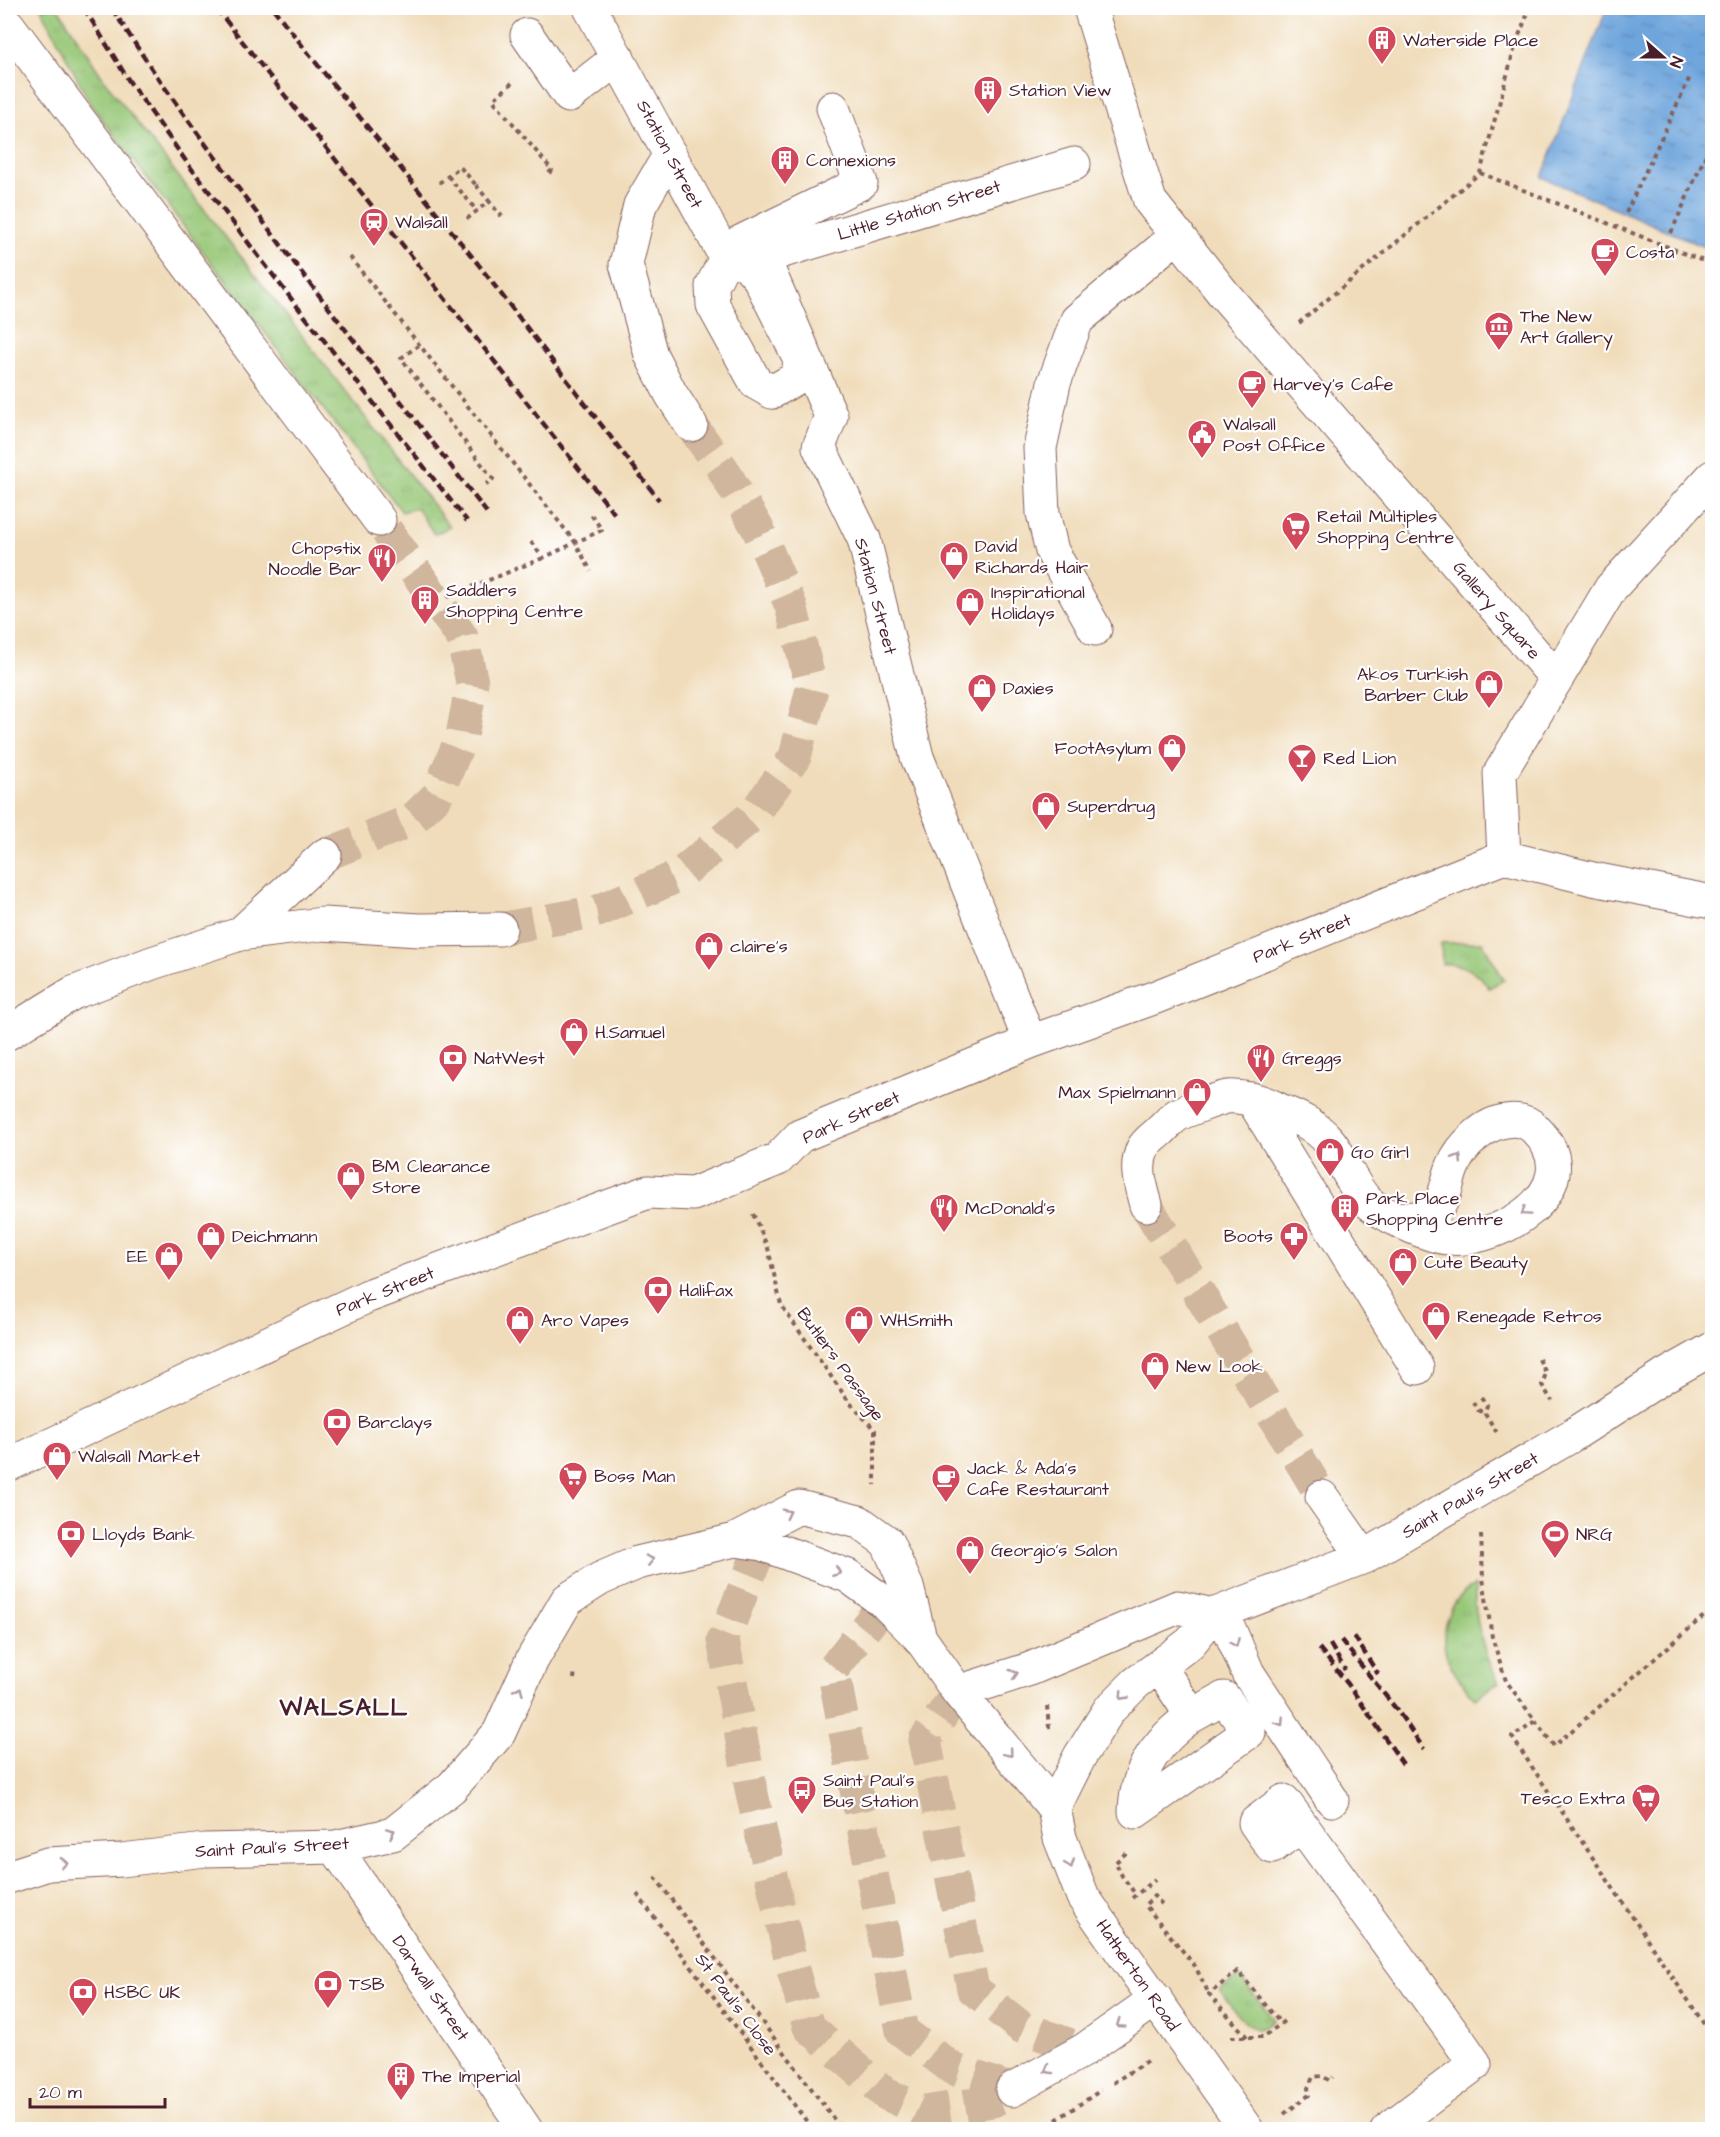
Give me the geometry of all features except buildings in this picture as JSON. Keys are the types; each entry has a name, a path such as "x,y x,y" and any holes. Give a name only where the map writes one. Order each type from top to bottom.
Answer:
{"street":[{"name":"Station Street","path":"590,8 724,254"},
{"name":"Gallery Square","path":"1090,8 1150,201 1223,293 1557,679 1611,588 1713,477"},
{"path":"8,25 379,520"},
{"path":"527,35 569,96 618,58"},
{"path":"724,254 861,183 833,108"},
{"path":"670,154 640,205 626,264 651,355 671,394 692,425"},
{"name":"Little Station Street","path":"763,257 1074,164"},
{"path":"1095,629 1052,551 1043,513 1040,448 1054,383 1077,320 1178,235"},
{"path":"724,254 763,257"},
{"name":"Station Street","path":"763,257 831,416 819,447 864,539 917,758 1030,1042"},
{"path":"1557,679 1500,773 1504,857 1593,879 1713,902"},
{"path":"240,934 325,855"},
{"name":"Park Street","path":"8,1465 368,1296 648,1192 693,1194 778,1159 800,1136 1030,1042 1156,997 1504,857"},
{"path":"8,1033 74,993 152,963 240,934 323,924 419,930 500,929"},
{"path":"1146,1205 1137,1173 1143,1147 1176,1115 1228,1097 1252,1099 1309,1122 1329,1141 1367,1201 1394,1218 1436,1236 1456,1240 1481,1236 1499,1228 1533,1207 1546,1195 1554,1167 1550,1147 1531,1125 1512,1120 1496,1122 1480,1133 1463,1150 1453,1166 1441,1203 1430,1215 1420,1218 1394,1218"},
{"path":"1252,1099 1417,1368"},
{"name":"Saint Paul's Street","path":"8,1877 48,1864 122,1860 205,1850 335,1847 393,1834 452,1787 499,1733 532,1660 567,1600 600,1579 637,1563 735,1540 762,1544 848,1576 885,1603 920,1638 958,1692 1054,1808 1080,1756 1109,1710 1136,1683 1190,1643 1218,1614 1364,1557 1573,1435 1666,1375 1713,1349"},
{"path":"1322,1497 1364,1557"},
{"path":"735,1540 799,1507 859,1522 887,1542 908,1587 920,1638"},
{"path":"958,1692 1030,1669 1178,1607 1218,1614 1248,1673 1332,1800"},
{"path":"1158,1666 1192,1716"},
{"name":"Hatherton Road","path":"1054,1808 1060,1838 1083,1897 1247,2130"},
{"path":"1301,1825 1475,2064 1387,2130"},
{"name":"Darwall Street","path":"335,1847 526,2130"},
{"path":"1012,2091 1084,2050 1156,1999"}],"path":[{"path":"1270,347 1480,172 1516,43 1530,8"},
{"path":"1626,213 1690,77"},
{"path":"1671,233 1711,143"},
{"path":"439,183 460,167 478,184 500,215 504,212"},
{"path":"1480,172 1711,264 1713,260"},
{"path":"448,176 477,211"},
{"path":"467,219 489,201"},
{"path":"350,257 575,542 591,572"},
{"path":"419,345 401,358 493,479 486,484"},
{"path":"447,597 543,558 602,530 590,513"},
{"path":"531,542 543,558"},
{"name":"Butlers Passage","path":"768,1248 782,1305 849,1402 875,1430 876,1534"},
{"path":"1473,1402 1478,1410 1485,1413"},
{"path":"1464,1499 1482,1539 1483,1578 1492,1637 1506,1681 1554,1746 1713,1609"},
{"path":"1010,1754 1049,1727 1048,1709 1030,1669"},
{"path":"1535,1721 1512,1737 1713,2036"},
{"path":"655,1876 842,2130"},
{"path":"1142,1891 1155,1880"},
{"name":"St Paul's Close","path":"637,1894 813,2130"},
{"path":"1162,1904 1154,1896 1145,1905 1195,1966 1209,1994 1247,2037"},
{"path":"1209,1994 1238,1971 1282,2022 1272,2031"},
{"path":"1282,2116 1309,2095 1308,2088 1312,2077 1322,2076 1329,2080 1333,2077"}],"green space":[{"path":"41,8 58,8 104,80 450,527 434,534 417,508 402,512 91,105"},
{"path":"1482,942 1504,980 1489,988 1469,969 1442,964 1441,943"},
{"path":"1475,1586 1481,1636 1499,1682 1475,1699 1453,1669 1445,1649 1444,1638 1454,1604 1466,1591"},
{"path":"1239,1976 1274,2020 1264,2027 1257,2029 1248,2024 1220,1991"}],"water":[{"path":"1607,8 1712,8 1712,239 1707,248 1542,177"}],"tunnel":[{"path":"500,929 598,911 678,876 753,815 795,757 812,689 791,606 758,529 722,468 691,425"},
{"path":"325,855 412,820 436,797 462,736 472,682 462,637 379,520"},
{"path":"1146,1205 1322,1497"},
{"path":"762,1544 723,1640 752,1794 792,1966 809,2027 886,2094 925,2112 993,2101 1012,2090"},
{"path":"885,1603 833,1669 902,2031 953,2069 1012,2090"},
{"path":"958,1692 925,1740 973,1989 1021,2027 1084,2050"}],"railway":[{"path":"84,8 129,81 188,164 467,521"},
{"path":"112,8 165,88 221,165 487,513"},
{"path":"216,8 617,517"},
{"path":"273,8 478,264 659,500"},
{"path":"1354,1636 1378,1674"},
{"path":"1341,1640 1397,1710 1424,1749"},
{"path":"1330,1644 1345,1670"},
{"path":"1319,1648 1348,1684 1403,1764"}],"place":[{"name":"Waterside Place","path":"1382,66"},
{"name":"Station View","path":"988,116"},
{"name":"Connexions","path":"785,186"},
{"name":"Walsall","path":"374,248"},
{"name":"Costa","path":"1605,278"},
{"name":"The New Art Gallery","path":"1499,352"},
{"name":"Harvey's Cafe","path":"1252,410"},
{"name":"Walsall Post Office","path":"1202,460"},
{"name":"Retail Multiples Shopping Centre","path":"1296,552"},
{"name":"David Richards Hair","path":"954,582"},
{"name":"Chopstix Noodle Bar","path":"382,584"},
{"name":"Saddlers Shopping Centre","path":"425,626"},
{"name":"Inspirational Holidays","path":"970,628"},
{"name":"Akos Turkish Barber Club","path":"1489,710"},
{"name":"Daxies","path":"982,714"},
{"name":"FootAsylum","path":"1172,774"},
{"name":"Red Lion","path":"1302,784"},
{"name":"Superdrug","path":"1046,832"},
{"name":"claire's","path":"709,972"},
{"name":"H.Samuel","path":"574,1058"},
{"name":"NatWest","path":"453,1084"},
{"name":"Greggs","path":"1261,1084"},
{"name":"Max Spielmann","path":"1197,1118"},
{"name":"Go Girl","path":"1330,1178"},
{"name":"BM Clearance Store","path":"351,1202"},
{"name":"McDonald's","path":"944,1234"},
{"name":"Park Place Shopping Centre","path":"1345,1234"},
{"name":"Deichmann","path":"211,1262"},
{"name":"Boots","path":"1294,1262"},
{"name":"EE","path":"169,1282"},
{"name":"Cute Beauty","path":"1403,1288"},
{"name":"Halifax","path":"658,1316"},
{"name":"Renegade Retros","path":"1436,1342"},
{"name":"Aro Vapes","path":"520,1346"},
{"name":"WHSmith","path":"859,1346"},
{"name":"New Look","path":"1155,1392"},
{"name":"Barclays","path":"337,1448"},
{"name":"Walsall Market","path":"57,1482"},
{"name":"Boss Man","path":"573,1502"},
{"name":"Jack & Ada's Cafe Restaurant","path":"946,1504"},
{"name":"Lloyds Bank","path":"71,1560"},
{"name":"NRG","path":"1555,1560"},
{"name":"Georgio's Salon","path":"970,1576"},
{"name":"Saint Paul's Bus Station","path":"802,1816"},
{"name":"Tesco Extra","path":"1646,1824"},
{"name":"TSB","path":"328,2010"},
{"name":"HSBC UK","path":"83,2018"},
{"name":"The Imperial","path":"401,2102"}],"district":[{"name":"WALSALL","path":"344,1707"}]}
